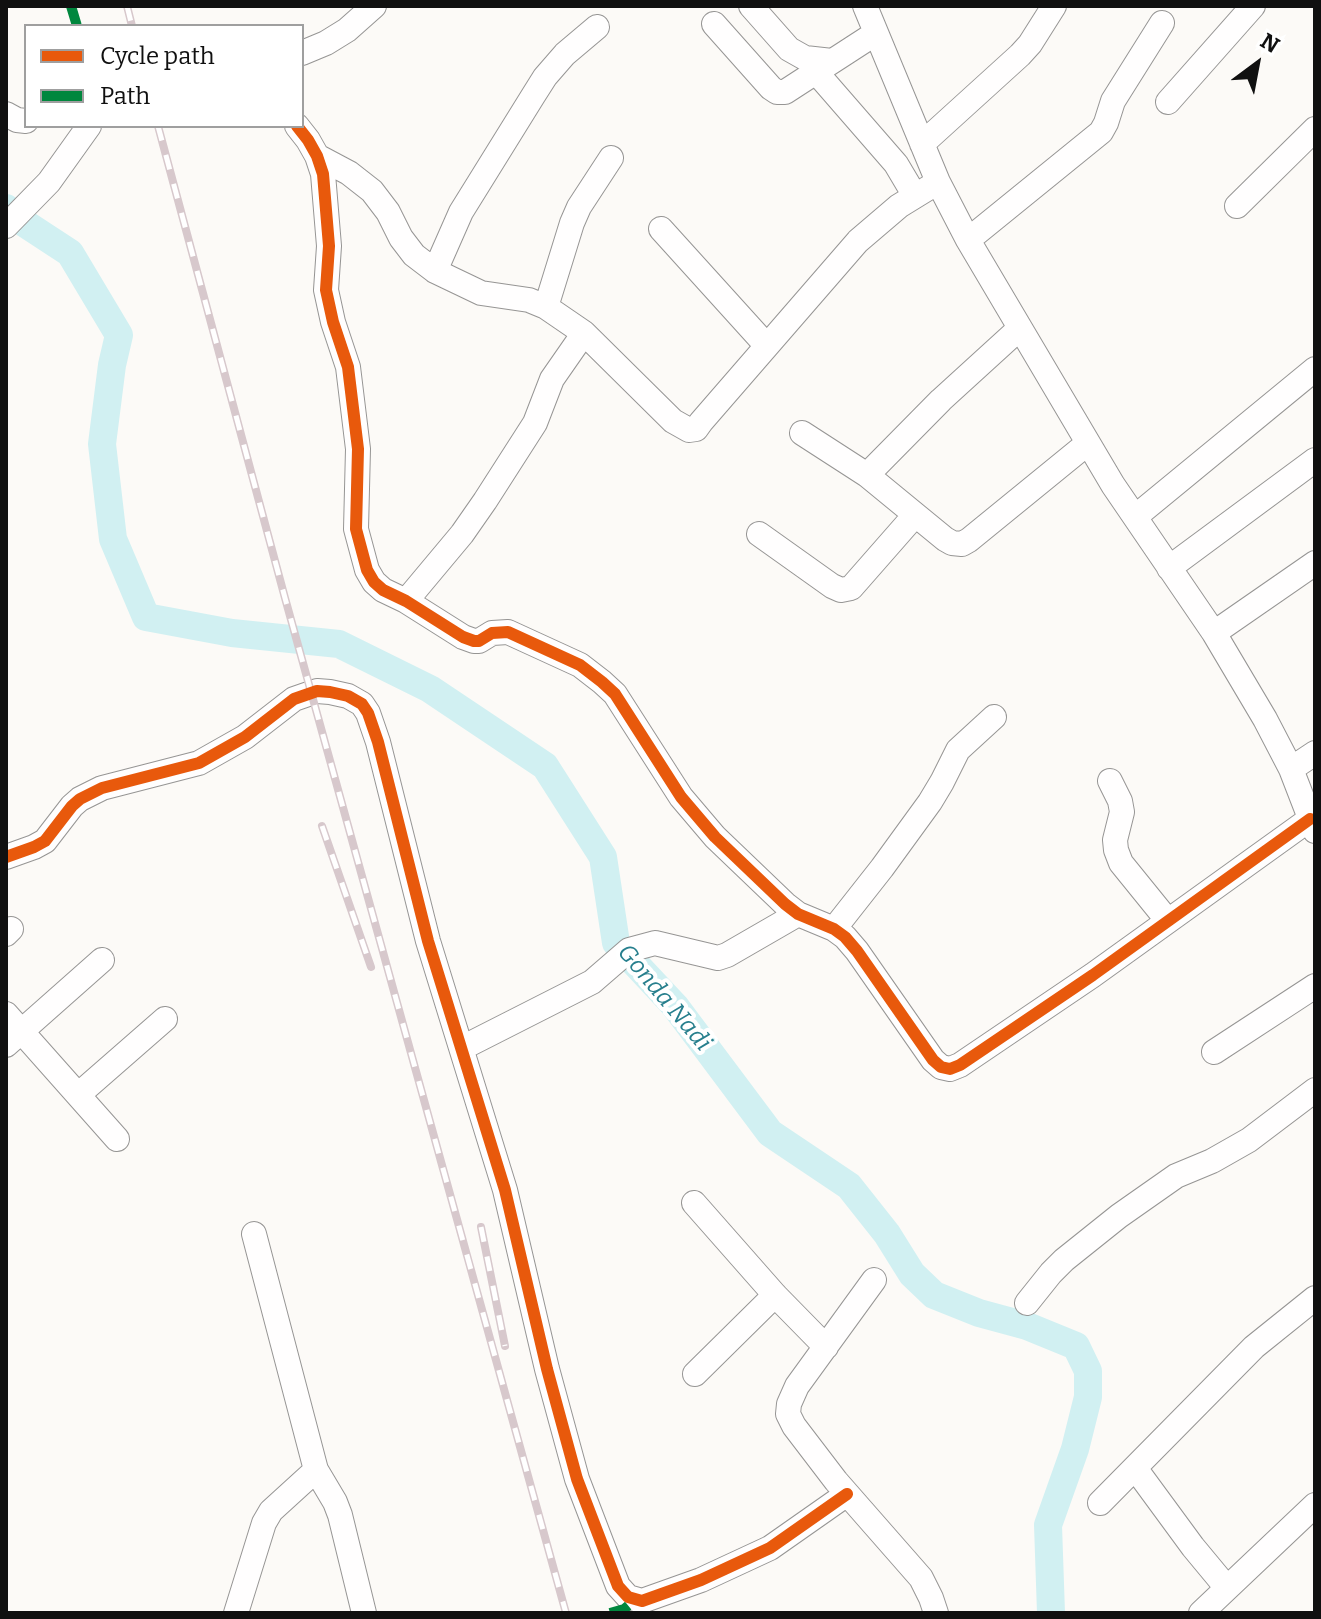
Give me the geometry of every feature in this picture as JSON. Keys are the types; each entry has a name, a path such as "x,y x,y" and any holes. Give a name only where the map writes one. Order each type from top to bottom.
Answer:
{"street":[{"path":"304,52 347,30 374,6"},
{"path":"751,6 789,49 824,66 896,164 915,196"},
{"path":"298,128 317,156 323,174 329,246 326,290 348,367 358,449 356,529 367,570 374,582 463,637 479,641 492,633 508,632 580,665 602,682 615,694 681,797 715,837 798,914 845,937 933,1060 941,1067 950,1069 1313,825 1291,769 1265,719 1214,633 1113,485 968,240 938,182 865,6"},
{"path":"922,144 1020,55 1054,6"},
{"path":"1168,102 1253,6"},
{"path":"968,240 1101,132 1113,101 1162,23"},
{"path":"714,24 777,92 785,92 876,33"},
{"path":"435,271 461,212 545,77 565,54 597,27"},
{"path":"6,226 49,182 88,128"},
{"path":"1237,206 1315,129"},
{"path":"317,156 349,173 372,191 414,255 435,271 481,293 529,300 546,307 584,333 673,421 689,430 696,429 858,241 899,206 938,182"},
{"path":"546,307 572,223 611,158"},
{"path":"661,229 766,345"},
{"path":"867,475 941,400 1020,328"},
{"path":"406,601 462,534 485,501 535,423 552,379 584,333"},
{"path":"1135,517 1315,369"},
{"path":"802,433 867,475 945,539 962,544 1088,443"},
{"path":"1169,568 1315,460"},
{"path":"759,534 841,590 851,588 915,515"},
{"path":"1214,633 1315,563"},
{"path":"6,857 45,841 80,799 102,788 199,763 245,737 294,699 317,691 348,696 362,704 378,742 424,927 505,1190 547,1369 577,1479 623,1593 642,1601 701,1580 770,1548 847,1494"},
{"path":"834,929 930,802 958,750 994,717"},
{"path":"1291,769 1315,753"},
{"path":"1110,781 1122,812 1115,840 1121,863 1168,921"},
{"path":"462,1048 592,982 622,955 655,943 718,958 798,914"},
{"path":"102,960 11,1030 78,1095 117,1139"},
{"path":"1214,1052 1315,986"},
{"path":"78,1095 165,1019"},
{"path":"1027,1303 1064,1260 1119,1216 1176,1176 1212,1161 1249,1140 1315,1090"},
{"path":"694,1203 775,1295 826,1347"},
{"path":"254,1234 316,1470 340,1515 364,1613"},
{"path":"874,1280 797,1386 788,1414 847,1494 921,1578 936,1613"},
{"path":"695,1374 775,1295"},
{"path":"1100,1503 1254,1347 1315,1298"},
{"path":"1135,1468 1227,1588"},
{"path":"236,1613 264,1523 271,1511 316,1470"},
{"path":"1201,1613 1315,1505"}],"waterway":[{"name":"Gonda Nadi","path":"6,208 70,253 119,335 102,444 113,539 146,617 232,633 339,644 430,689 545,766 603,857 616,943 675,1006 770,1133 849,1186 887,1234 912,1274 934,1295 1076,1346 1088,1371 1088,1397 1075,1449 1048,1525 1051,1613"}],"railway":[{"path":"127,6 132,24"},
{"path":"159,128 285,598 566,1613"},
{"path":"322,826 371,967"},
{"path":"481,1227 505,1346"}],"marked path":[{"path":"71,6 76,24"},
{"path":"610,1613 624,1609 635,1600"}],"cycle path":[{"path":"299,128 317,156 323,174 329,246 326,290 348,367 358,449 356,529 367,570 374,582 463,637 479,641 492,633 508,632 580,665 602,682 615,694 681,797 715,837 785,904 798,914 845,937 941,1067 950,1069 960,1065 1093,975 1310,819"},
{"path":"6,857 45,841 80,799 102,788 199,763 245,737 294,699 317,691 348,696 362,704 378,742 428,941 505,1190 547,1369 577,1479 618,1586 628,1597 642,1601 701,1580 770,1548 847,1494"}]}
